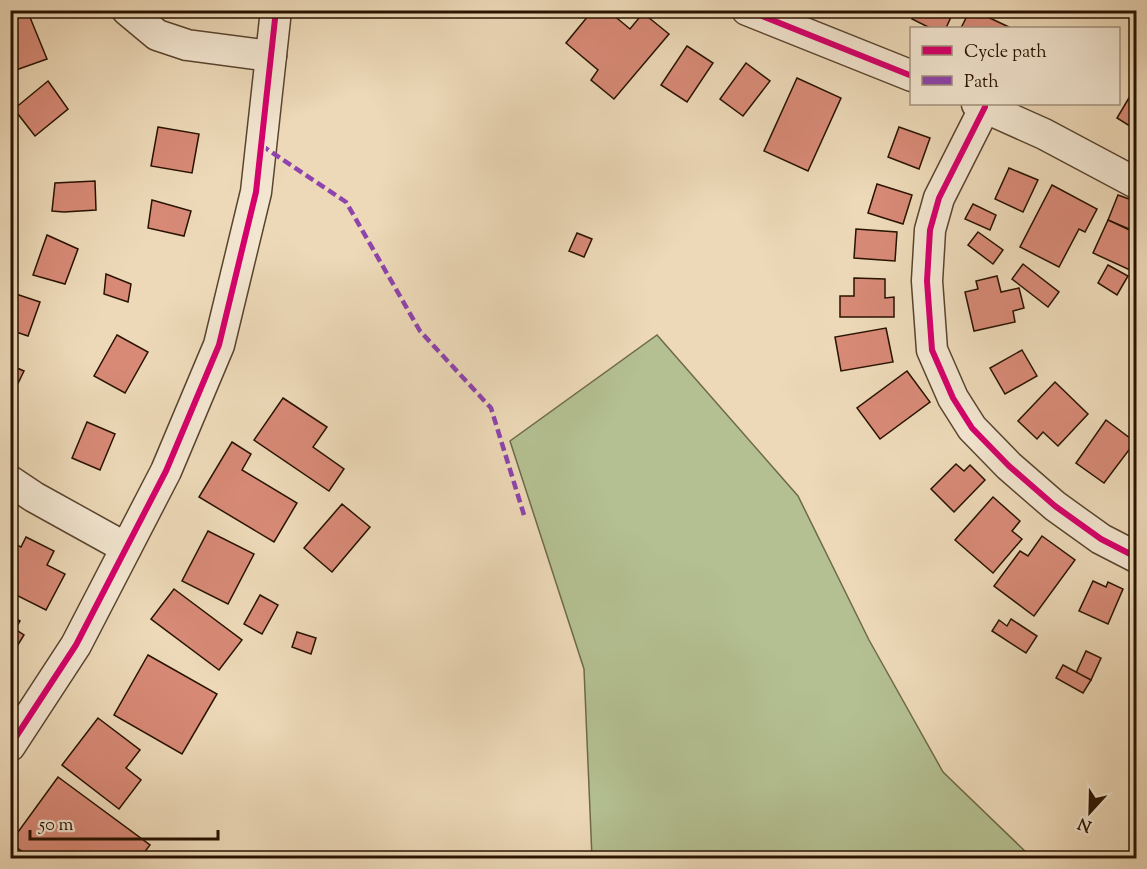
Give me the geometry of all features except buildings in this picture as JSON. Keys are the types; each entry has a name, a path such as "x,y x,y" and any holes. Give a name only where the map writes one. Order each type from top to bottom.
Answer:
{"street":[{"path":"127,10 157,35 187,45 271,56"},
{"path":"10,746 76,645 166,471 219,345 256,192 276,10"},
{"path":"747,10 910,75"},
{"path":"1137,183 1054,139 981,105 939,198 930,230 927,281 932,350 953,399 972,429 1009,466 1055,506 1101,539 1137,557"},
{"path":"10,481 34,497 126,548"}],"green space":[{"path":"657,335 798,496 869,640 943,772 1028,854 1071,858 592,858 584,669 510,441"}],"marked path":[{"path":"261,145 346,202 420,331 491,408 524,515"}],"cycle path":[{"path":"10,746 76,645 166,471 219,345 256,192 276,10"},
{"path":"747,10 910,75"},
{"path":"985,107 939,198 930,230 927,281 932,350 953,398 972,428 1009,466 1055,506 1101,539 1136,557"}]}
